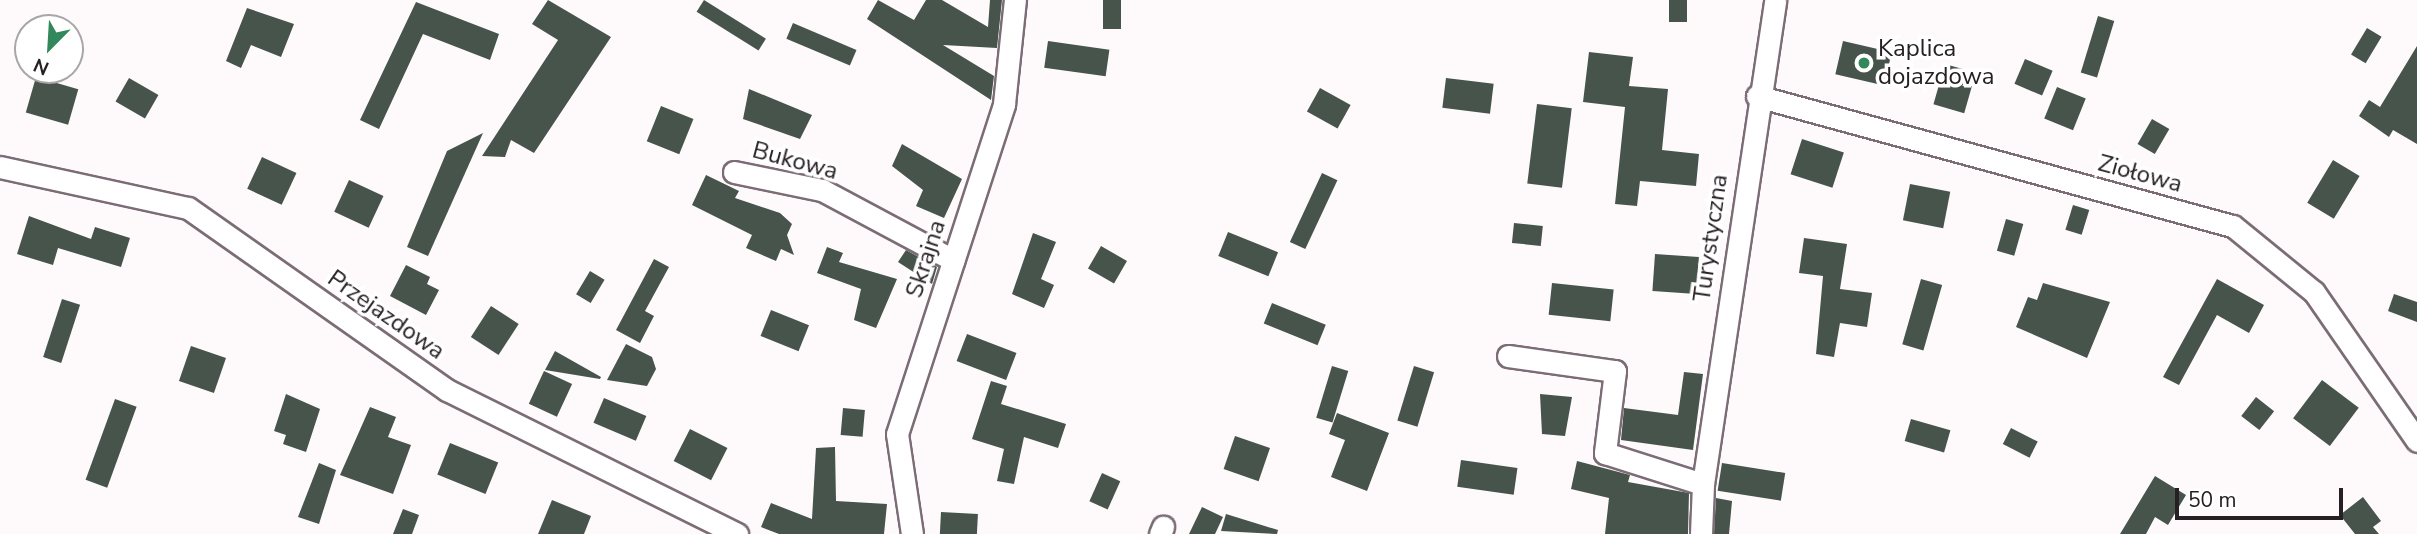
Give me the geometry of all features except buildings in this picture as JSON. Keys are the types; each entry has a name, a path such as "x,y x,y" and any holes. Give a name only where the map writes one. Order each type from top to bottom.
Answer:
{"street":[{"name":"Skrajna","path":"912,534 897,434 1004,104 1016,0"},
{"name":"Turystyczna","path":"1701,534 1703,484 1758,96 1775,0"},
{"name":"Ziołowa","path":"1758,96 2233,226 2314,292 2417,442"},
{"name":"Przejazdowa","path":"0,167 188,208 447,390 737,534"},
{"name":"Bukowa","path":"734,172 822,190 953,260"},
{"path":"1508,356 1615,371 1605,453 1703,484"}],"place":[{"name":"Kaplica dojazdowa","path":"1864,63"}]}
